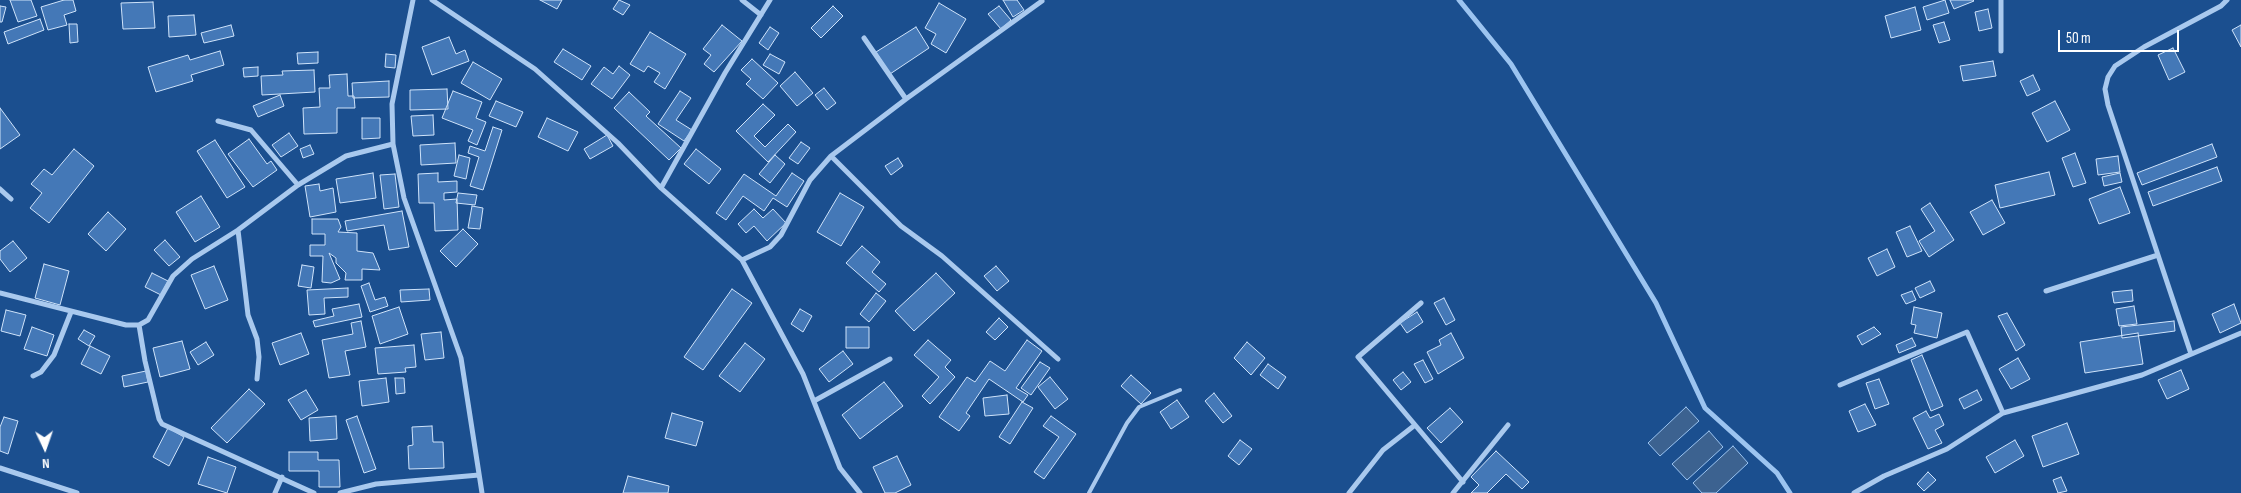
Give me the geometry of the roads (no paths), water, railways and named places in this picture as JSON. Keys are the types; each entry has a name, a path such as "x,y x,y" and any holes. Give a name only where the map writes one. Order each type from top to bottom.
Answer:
{"street":[{"path":"413,0 392,104 393,144 404,198 461,358 482,493"},
{"path":"432,0 535,69 618,143 661,188 742,260 803,374 840,468 860,493"},
{"path":"742,0 761,14"},
{"path":"661,188 725,73 770,0"},
{"path":"2001,0 2001,50"},
{"path":"2191,354 2108,105 2105,89 2108,77 2115,66 2221,6 2227,0"},
{"path":"742,260 770,247 781,235 810,180 831,156 906,98 1042,1"},
{"path":"864,38 906,98"},
{"path":"218,121 251,130 298,185"},
{"path":"0,293 126,326 139,325 148,320 173,276 181,267 238,230 298,185 346,156 393,144"},
{"path":"831,156 901,226 942,256 1058,359"},
{"path":"0,190 11,199"},
{"path":"238,230 248,315 257,339 259,357 257,379"},
{"path":"2046,291 2158,255"},
{"path":"1421,303 1358,356 1462,482"},
{"path":"33,376 41,372 54,355 71,312"},
{"path":"139,325 145,361 159,419 162,424 314,493"},
{"path":"1840,385 1967,332 2003,414"},
{"path":"1854,493 1884,476 1947,449 2003,414 2142,375 2241,333"},
{"path":"814,401 890,358"},
{"path":"1349,493 1383,450 1415,425"},
{"path":"1453,493 1508,426"},
{"path":"0,468 77,493"},
{"path":"340,493 376,484 479,475"},
{"path":"276,493 282,477"}],"lane":[{"path":"1089,493 1127,423 1139,407 1180,390"}],"water":[{"path":"1686,407 1699,421 1660,456 1648,443"},
{"path":"1709,431 1723,447 1687,480 1672,464"},
{"path":"1733,446 1748,463 1716,493 1702,493 1693,483"}],"waterway":[{"path":"1459,0 1511,64 1656,303 1705,408 1777,473 1790,493"}]}
